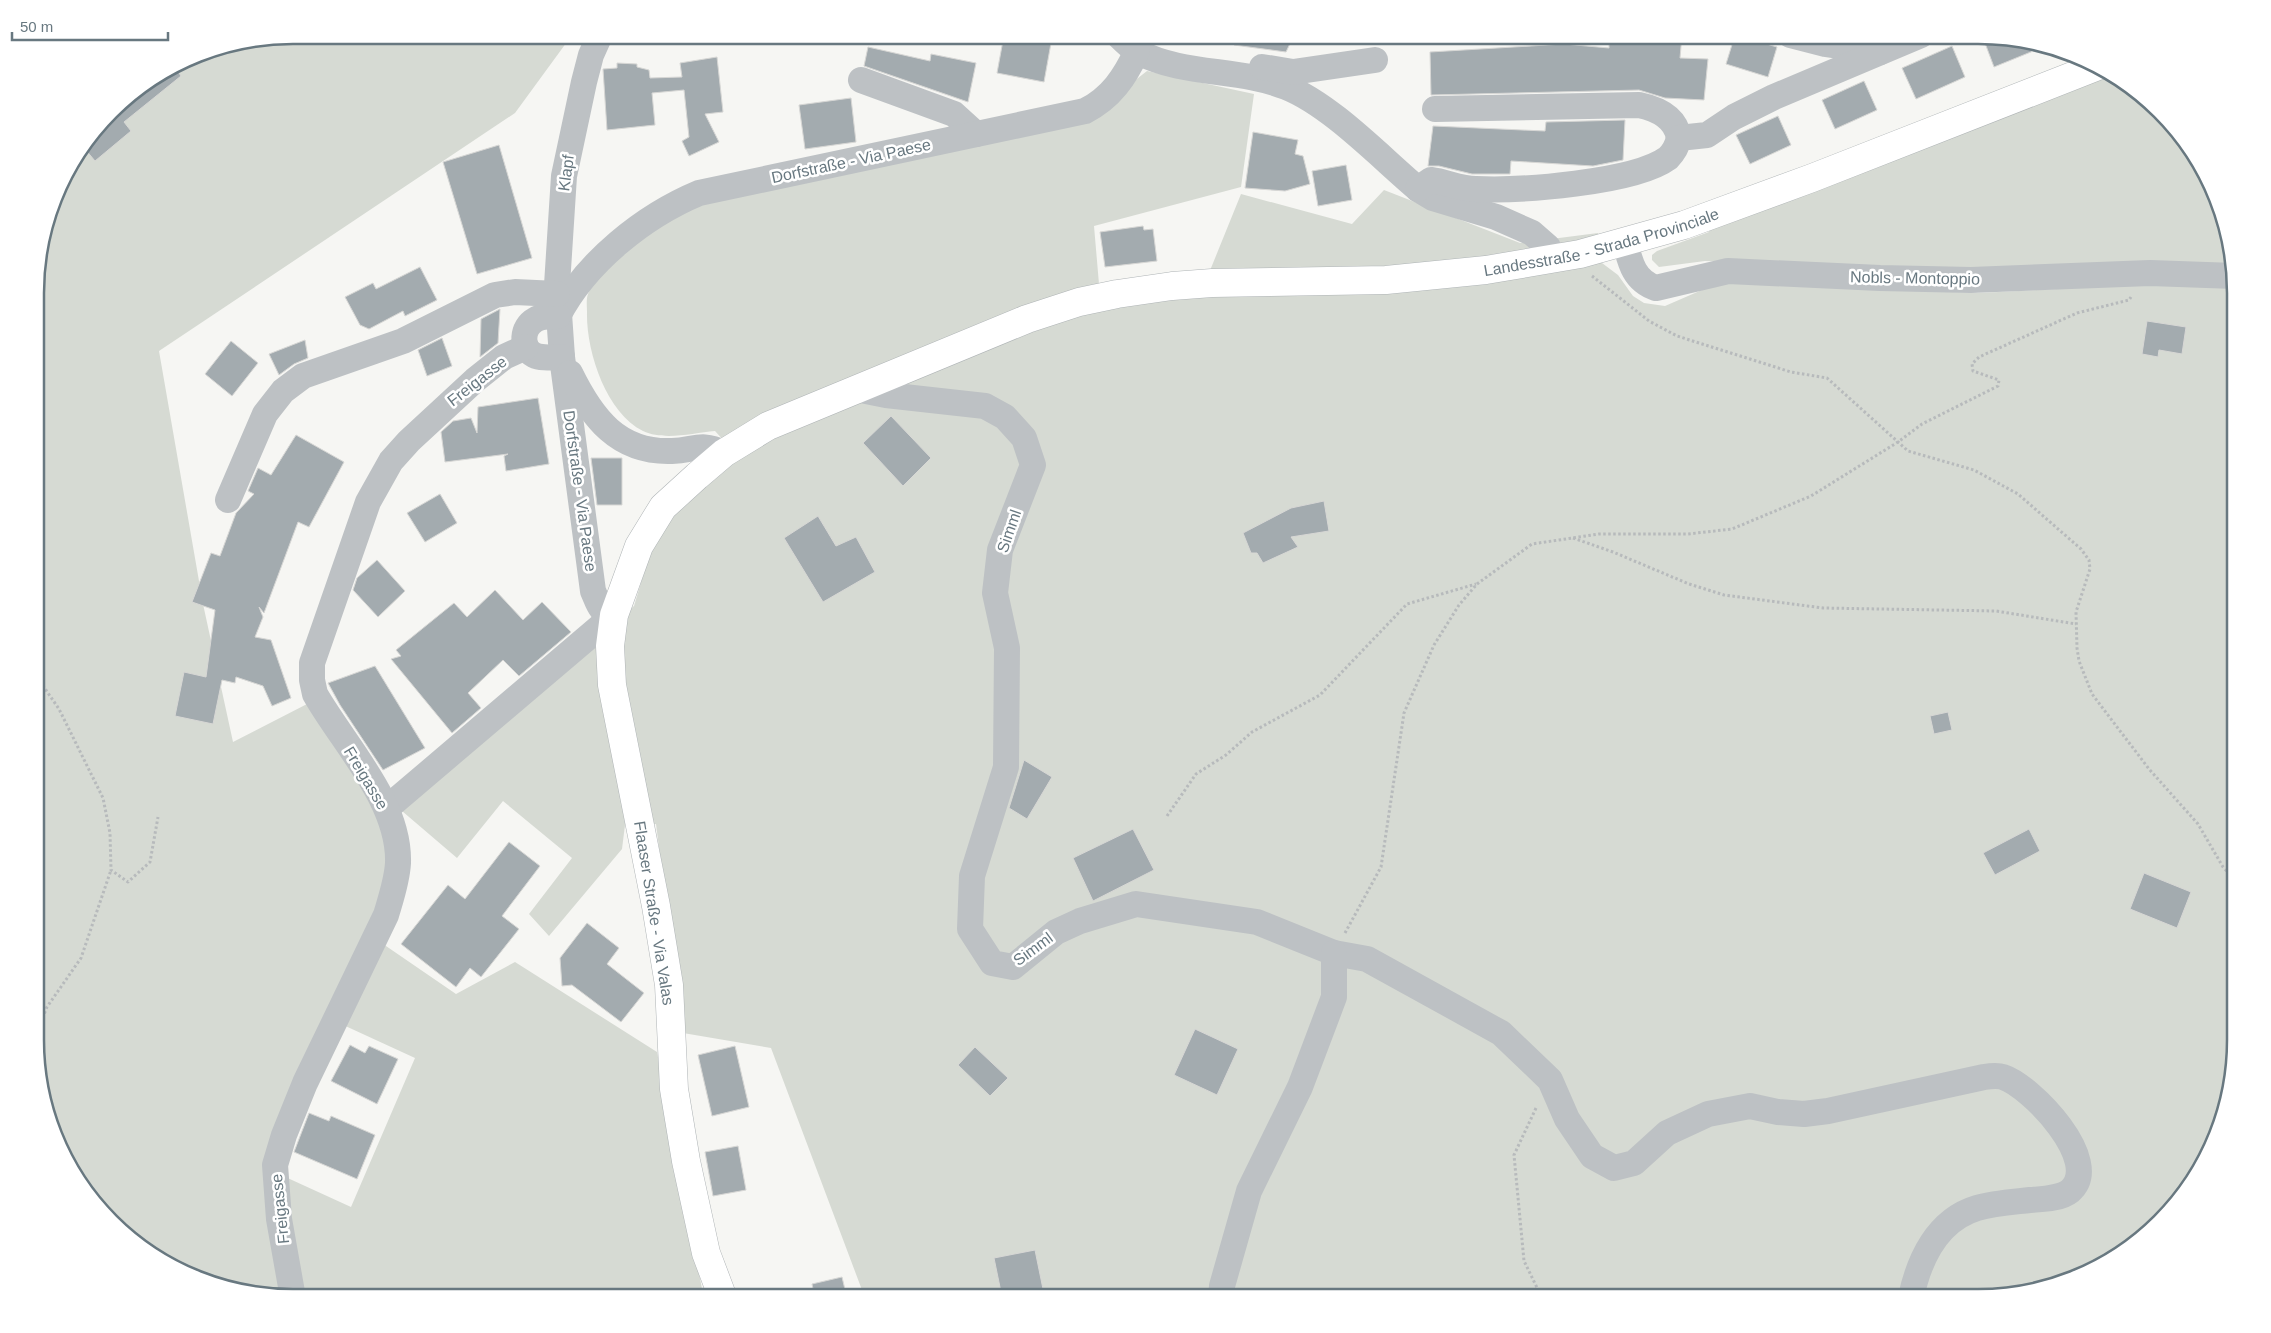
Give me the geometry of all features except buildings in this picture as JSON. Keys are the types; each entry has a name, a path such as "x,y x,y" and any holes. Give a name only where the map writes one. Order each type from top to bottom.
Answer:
{"main road":[{"name":"Landesstraße - Strada Provinciale","path":"856,389 1027,319 1078,302 1117,294 1172,286 1212,283 1386,280 1486,270 1580,254 1684,225 1812,178 2089,70"},
{"name":"Flaaser Straße - Via Valas","path":"720,1289 706,1253 686,1161 674,1089 669,985 656,906 612,686 610,646 614,615 639,546 663,508 724,453 768,426 856,389"}],"street":[{"name":"Klapf","path":"558,305 564,176 584,82 596,44"},
{"name":"Dorfstraße - Via Paese","path":"614,615 606,614 600,609 593,591 562,357 558,305 565,302 590,270 638,226 680,200 699,193 1085,111 1101,103 1114,90 1127,44"},
{"path":"1130,44 1196,69 1270,82 1298,92 1326,110 1418,189 1432,198 1496,217 1532,233 1548,247 1552,260"},
{"path":"1825,44 1881,52"},
{"path":"1679,138 1707,135 1753,107 1900,44"},
{"path":"1196,69 1204,57 1293,72 1375,60"},
{"path":"860,80 954,114 976,134"},
{"path":"1418,189 1431,180 1482,190 1555,186 1609,179 1662,162 1674,151 1679,138 1678,131 1668,117 1650,107 1639,105 1435,109"},
{"name":"Nobls - Montoppio","path":"1625,242 1638,278 1646,285 1656,288 1728,271 1971,280 2150,273 2227,274"},
{"path":"228,500 265,414 283,391 303,376 403,341 495,296 515,292 558,305"},
{"path":"558,305 528,325 524,339 526,347 532,354 539,357 562,357"},
{"name":"Freigasse","path":"291,1289 279,1218 275,1165 284,1135 304,1083 386,915 395,887 398,862 396,840 387,808 315,694 312,680 312,663 368,502 391,461 408,441 474,380 504,358 526,347"},
{"name":"Dorfstraße - Via Paese","path":"562,357 584,400 593,413 614,435 628,444 645,449 673,451 700,446 712,447 724,453"},
{"name":"Simml","path":"856,389 886,395 984,406 1005,417 1024,438 1033,465 1000,550 995,593 1008,648 1006,767 972,876 970,929 992,963 1013,967 1056,932 1080,921 1136,904 1257,922 1334,953 1367,958 1501,1033 1550,1080"},
{"path":"387,808 614,615"},
{"path":"1222,1289 1249,1191 1300,1087 1334,997 1334,953"},
{"path":"1550,1080 1567,1119 1592,1156 1614,1168 1634,1163 1667,1133 1708,1114 1750,1106 1778,1112 1804,1114 1828,1111 1984,1077 2001,1076 2016,1083 2034,1097 2068,1138 2077,1161 2078,1177 2070,1191 2056,1197 1994,1204 1976,1208 1958,1216 1934,1238 1917,1271 1913,1289"}],"path":[{"path":"1580,254 1585,269 1592,277 1649,321 1677,336 1752,361 1791,372 1827,378 1908,451 1974,470 2018,494 2081,549 2089,560 2090,569 2079,601 2076,624 2079,661 2092,694 2148,769 2198,824 2227,871"},
{"path":"1334,953 1381,866 1404,713 1434,645 1459,605 1477,584 1532,544 1599,534 1688,534 1732,529 1811,496 1898,442 1922,424 1998,386 1999,380 1972,371 1972,364 1979,358 2077,313 2129,300 2150,273"},
{"path":"1572,538 1613,552 1689,584 1724,595 1823,608 1996,611 2076,624"},
{"path":"1166,816 1196,774 1226,755 1252,732 1320,695 1407,604 1477,584"},
{"path":"44,687 59,709 103,798 110,833 112,870 81,958 47,1007 44,1014"},
{"path":"112,870 128,882 150,862 158,817"},
{"path":"1538,1289 1524,1261 1514,1155 1550,1080"}],"shaded area":[{"path":"277,44 565,44 515,113 159,351 203,604 233,742 309,703 378,811 390,864 367,933 456,994 515,962 657,1052 702,1289 277,1289 228,1281 183,1264 141,1238 95,1192 69,1150 52,1105 44,1056 44,277 52,228 57,213 69,183 86,154 117,117 141,95 183,69 228,52","holes":["328,1018 415,1058 351,1207 281,1175"]},
{"path":"1147,71 1254,94 1241,187 1094,226 1099,284 1209,273 1241,194 1352,224 1384,190 1520,243 1598,233 1602,263 1618,275 1633,296 1644,303 1665,306 1718,283 1978,293 2135,285 1976,270 1705,261 1659,267 1652,260 1652,255 1657,251 1709,232 1708,228 1792,200 2101,76 2130,95 2154,117 2176,141 2202,183 2219,228 2227,277 2227,1056 2219,1105 2202,1150 2176,1192 2154,1216 2130,1238 2088,1264 2043,1281 1994,1289 862,1289 771,1048 683,1033 656,824 625,825 622,849 549,936 529,914 572,858 503,801 457,858 402,811 634,606 652,546 682,502 736,454 715,431 688,435 660,436 643,431 618,410 601,379 590,345 588,328 588,294 606,267 634,240 651,228 706,202 1088,117"}]}
